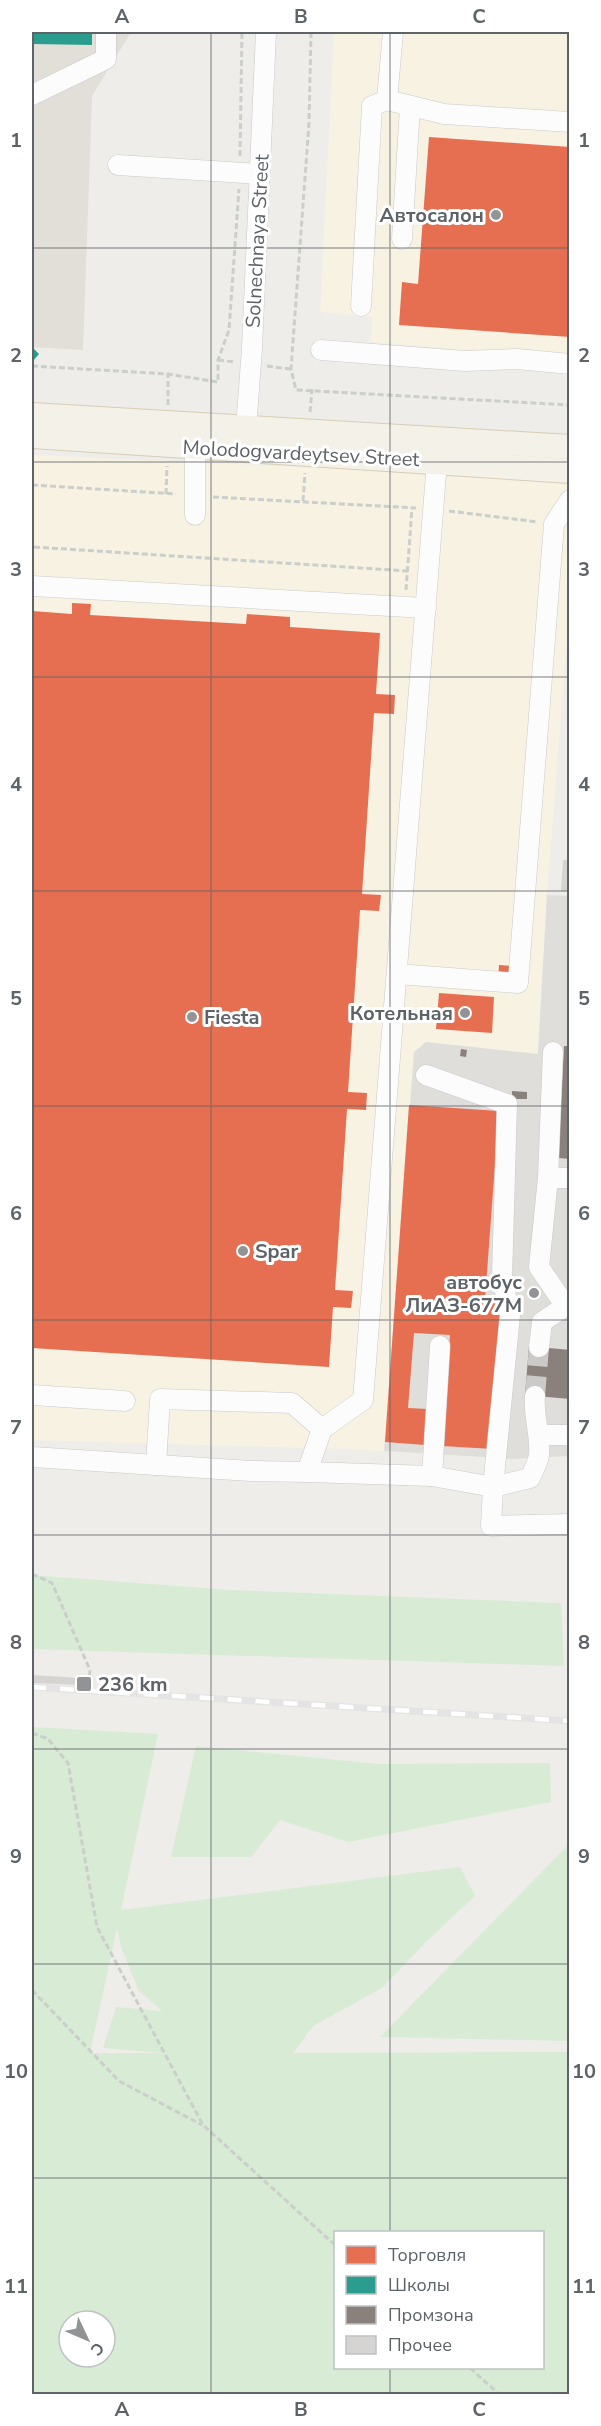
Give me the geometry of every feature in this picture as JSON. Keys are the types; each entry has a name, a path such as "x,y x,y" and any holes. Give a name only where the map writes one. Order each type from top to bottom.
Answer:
{"main road":[{"name":"Molodogvardeytsev Street","path":"32,415 437,461 570,471"},
{"name":"Molodogvardeytsev Street","path":"32,436 195,447 245,439 570,447"}],"street":[{"path":"32,95 106,59 106,32"},
{"name":"Solnechnaya Street","path":"245,439 252,348 250,173 267,32"},
{"path":"387,100 393,32"},
{"path":"361,306 372,106 387,100 444,114 570,122"},
{"path":"402,239 411,106"},
{"path":"118,165 250,173"},
{"path":"321,350 465,361 517,359 570,364"},
{"path":"195,447 195,506"},
{"path":"307,1472 322,1429 363,1400 437,461"},
{"path":"397,974 518,983 554,524 570,500"},
{"path":"32,586 426,608"},
{"path":"539,1347 542,1322 567,1304 539,1267 548,1178 553,1052"},
{"path":"426,1075 507,1104 502,1278 510,1315 491,1526 570,1524"},
{"path":"548,1178 570,1178"},
{"path":"432,1476 440,1346"},
{"path":"32,1395 125,1401"},
{"path":"32,1457 251,1471 432,1476 493,1486 530,1478 539,1458 540,1435 534,1408 535,1396"},
{"path":"156,1465 160,1399 292,1403 322,1429"},
{"path":"540,1435 570,1435"}],"path":[{"path":"32,366 168,374 218,382 218,360 229,330 250,173 242,32"},
{"path":"32,485 195,506 433,509 554,524"},
{"path":"34,547 408,571 412,508"},
{"path":"32,1574 52,1583 90,1670 89,1683"},
{"path":"32,1733 48,1739 68,1763 98,1927 203,2125"},
{"path":"32,1990 119,2081 203,2125 334,2244"},
{"path":"472,2369 499,2394"}],"shaded area":[{"path":"32,32 131,32 92,96 83,350 32,347"},
{"path":"334,32 569,32 569,359 371,342 372,317 320,312"},
{"path":"32,455 569,479 569,612 547,895 513,1459 345,1449 32,1440"},
{"path":"547,895 569,896 569,1456 513,1459 384,1451 414,1052 426,1042 538,1054"}],"green space":[{"path":"32,1575 229,1590 561,1603 564,1666 32,1649"},
{"path":"32,1727 158,1734 121,1910 460,1867 475,1896 382,1988 313,2026 293,2053 569,2052 569,2394 32,2394","holes":["117,1928 121,1947 139,1991 162,2011 116,2007 103,2048 162,2053 90,2053"]},
{"path":"196,1746 378,1764 550,1763 551,1802 348,1842 280,1820 251,1857 171,1857"},
{"path":"569,1844 569,2041 380,2037"}],"building: Торговля":[{"name":"Автосалон","path":"429,137 570,147 570,337 399,325 402,282 418,284"},
{"name":"Fiesta","path":"72,603 91,604 90,615 246,624 247,614 290,617 290,627 380,633 376,694 395,695 394,714 374,713 362,894 381,895 379,911 360,910 348,1092 367,1093 366,1110 347,1109 335,1290 353,1291 351,1308 333,1307 329,1367 32,1348 32,611 72,614"},
{"path":"499,965 515,966 514,982 498,981"},
{"name":"Котельная","path":"439,993 494,997 492,1033 436,1029"},
{"path":"409,1105 499,1111 485,1299 504,1301 493,1449 442,1446 450,1335 414,1333 408,1408 427,1409 425,1445 385,1442"}],"building: Школы":[{"path":"32,32 92,32 92,45 32,44"},
{"path":"32,347 39,354 32,362"}],"building: Промзона":[{"path":"564,1046 570,1046 570,1159 558,1158"},
{"path":"461,1049 467,1050 466,1057 460,1056"},
{"path":"512,1091 527,1092 527,1099 512,1099"},
{"path":"529,1346 570,1350 570,1399 525,1395"}],"building: Прочее":[{"path":"563,860 570,860 570,892 561,891"},
{"path":"32,1675 80,1678 79,1685 32,1683"}],"tunnel":[{"path":"535,1396 539,1347"}],"railway":[{"path":"32,1687 570,1721"}],"place":[{"name":"Автосалон","path":"496,215"},
{"name":"Котельная","path":"465,1013"},
{"name":"Fiesta","path":"192,1017"},
{"name":"Spar","path":"243,1251"},
{"name":"автобус ЛиАЗ-677М","path":"534,1293"},
{"name":"236 km","path":"84,1684"}]}
